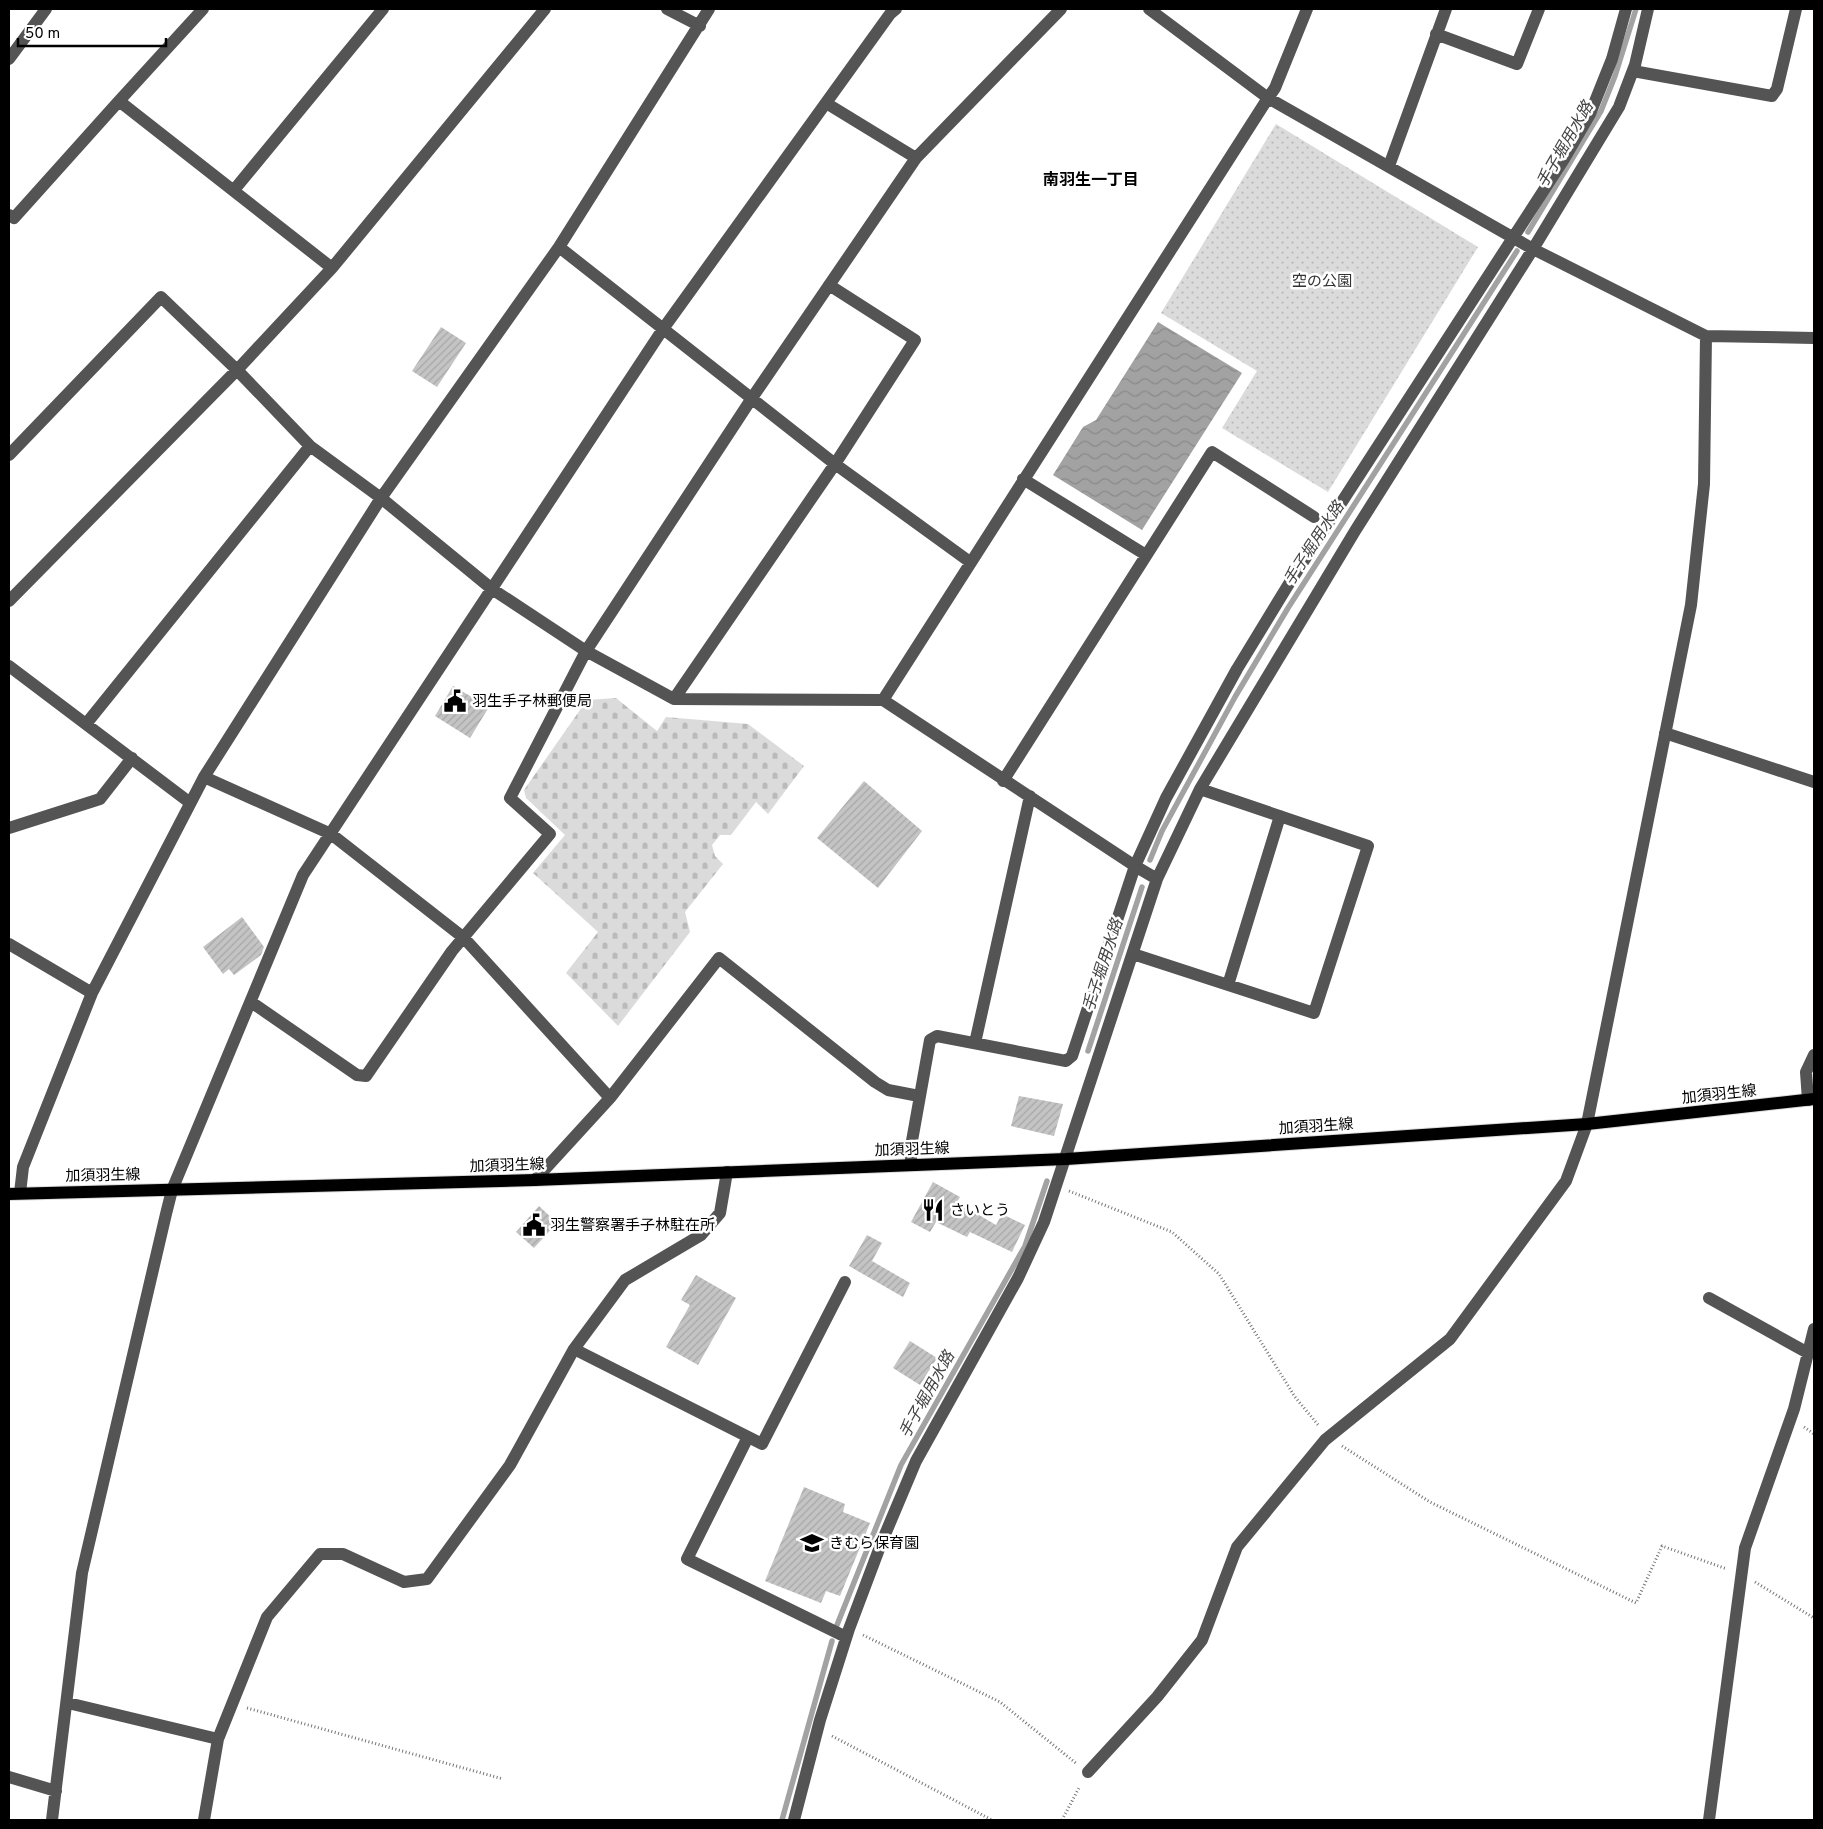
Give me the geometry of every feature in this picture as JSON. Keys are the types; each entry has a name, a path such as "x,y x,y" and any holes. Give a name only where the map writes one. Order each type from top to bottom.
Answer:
{"main road":[{"name":"加須羽生線","path":"14,1193 535,1180 1066,1159 1587,1124 1811,1099"}],"street":[{"path":"9,59 46,9"},
{"path":"234,190 383,9"},
{"path":"9,601 237,370 332,268 545,9"},
{"path":"667,9 700,26"},
{"path":"14,1193 22,1167 92,993 189,802 381,498 559,247 709,9"},
{"path":"52,1820 68,1703 82,1573 172,1190 303,875 663,330 890,14 896,9"},
{"path":"251,1002 357,1076 366,1076 452,951 550,834 510,798 586,651 752,398 916,158 1061,9"},
{"path":"1149,9 1268,98 1533,249 1706,336 1814,338"},
{"path":"883,700 1275,88 1307,9"},
{"path":"1389,166 1446,9"},
{"path":"1436,34 1517,64 1539,9"},
{"path":"912,1165 910,1152 930,1040 937,1036 1066,1061 1072,1056 1135,866 1163,805 1237,669 1290,582 1512,236 1564,159 1590,114 1612,59 1626,9"},
{"path":"794,1820 817,1731 847,1633 916,1461 1018,1278 1044,1222 1157,879 1200,789 1355,531 1533,249 1619,107 1633,71 1648,9"},
{"path":"1633,71 1772,96 1777,89 1796,9"},
{"path":"11,220 120,101 196,11"},
{"path":"120,101 332,268"},
{"path":"826,103 916,158"},
{"path":"559,247 834,464 970,562"},
{"path":"674,699 834,464 915,340 829,285"},
{"path":"9,455 161,297 237,370 310,446 381,498 492,589 586,651 674,699 883,700 1003,781 1030,796 1157,879"},
{"path":"1088,1772 1156,1697 1202,1640 1237,1547 1329,1437 1450,1339 1566,1181 1587,1124 1690,605 1704,484 1706,336"},
{"path":"86,724 310,446"},
{"path":"1003,781 1212,452 1314,517"},
{"path":"1023,479 1146,555"},
{"path":"9,666 189,802"},
{"path":"1665,733 1814,782"},
{"path":"9,828 100,799 132,758"},
{"path":"204,777 331,834 464,938 610,1098"},
{"path":"1133,954 1314,1013 1368,846 1200,789"},
{"path":"975,1043 1030,796"},
{"path":"1228,985 1280,816"},
{"path":"9,944 92,993"},
{"path":"535,1180 610,1098 719,958 875,1082 888,1090 919,1096"},
{"path":"1811,1099 1806,1072 1814,1055"},
{"path":"204,1820 218,1739 267,1617 320,1554 343,1554 404,1582 427,1579 510,1465 574,1349 625,1280 701,1235 720,1213 727,1172"},
{"path":"574,1349 762,1444 845,1282"},
{"path":"1709,1298 1808,1353"},
{"path":"1709,1820 1745,1548 1794,1409 1814,1329"},
{"path":"748,1437 687,1559 847,1633"},
{"path":"68,1703 218,1739"},
{"path":"9,1777 56,1791"}],"path":[{"path":"1056,1187 1172,1232 1219,1274 1295,1397 1329,1437 1430,1502 1636,1603 1662,1546 1742,1574 1814,1618"},
{"path":"847,1633 1000,1702 1088,1772 1062,1820"},
{"path":"232,1704 504,1779"},
{"path":"817,1731 840,1739 992,1820"}],"green space":[{"name":"空の公園","path":"1276,124 1478,247 1328,492 1222,428 1257,371 1161,313"},
{"path":"616,698 657,731 666,717 748,724 804,766 768,814 756,802 731,835 720,835 712,845 715,856 723,864 685,912 690,932 618,1026 566,973 598,932 533,873 565,835 526,798 524,790 587,700"}],"water":[{"path":"1158,322 1242,373 1142,530 1053,475 1083,427 1096,420"}],"building":[{"path":"441,327 466,343 437,387 412,371"},
{"path":"453,686 489,707 470,738 435,716"},
{"path":"864,781 922,831 878,888 817,838"},
{"path":"242,917 264,947 261,955 234,975 229,969 223,974 203,947"},
{"path":"1019,1096 1063,1104 1054,1136 1011,1126"},
{"path":"933,1182 960,1197 957,1202 996,1225 1002,1214 1025,1225 1012,1252 970,1232 967,1237 936,1222 930,1232 911,1222"},
{"path":"539,1206 557,1223 534,1248 516,1232"},
{"path":"867,1235 882,1243 872,1261 910,1283 903,1297 849,1266"},
{"path":"696,1275 736,1298 698,1365 666,1347 690,1305 681,1300"},
{"path":"910,1341 937,1358 920,1385 893,1368"},
{"path":"804,1487 845,1504 843,1512 870,1523 840,1596 826,1591 821,1603 765,1581"}],"waterway":[{"name":"手子堀用水路","path":"1528,232 1601,111 1615,76 1636,9"},
{"name":"手子堀用水路","path":"1150,860 1162,831 1235,697 1288,608 1517,251"},
{"name":"手子堀用水路","path":"1088,1051 1142,887"},
{"name":"手子堀用水路","path":"837,1625 901,1465 1025,1246 1047,1181"},
{"name":"手子堀用水路","path":"782,1820 832,1641"}],"place":[{"name":"羽生手子林郵便局","path":"455,701"},
{"name":"さいとう","path":"933,1210"},
{"name":"羽生警察署手子林駐在所","path":"534,1225"},
{"name":"きむら保育園","path":"812,1543"}],"district":[{"name":"南羽生一丁目","path":"1091,179"}]}
